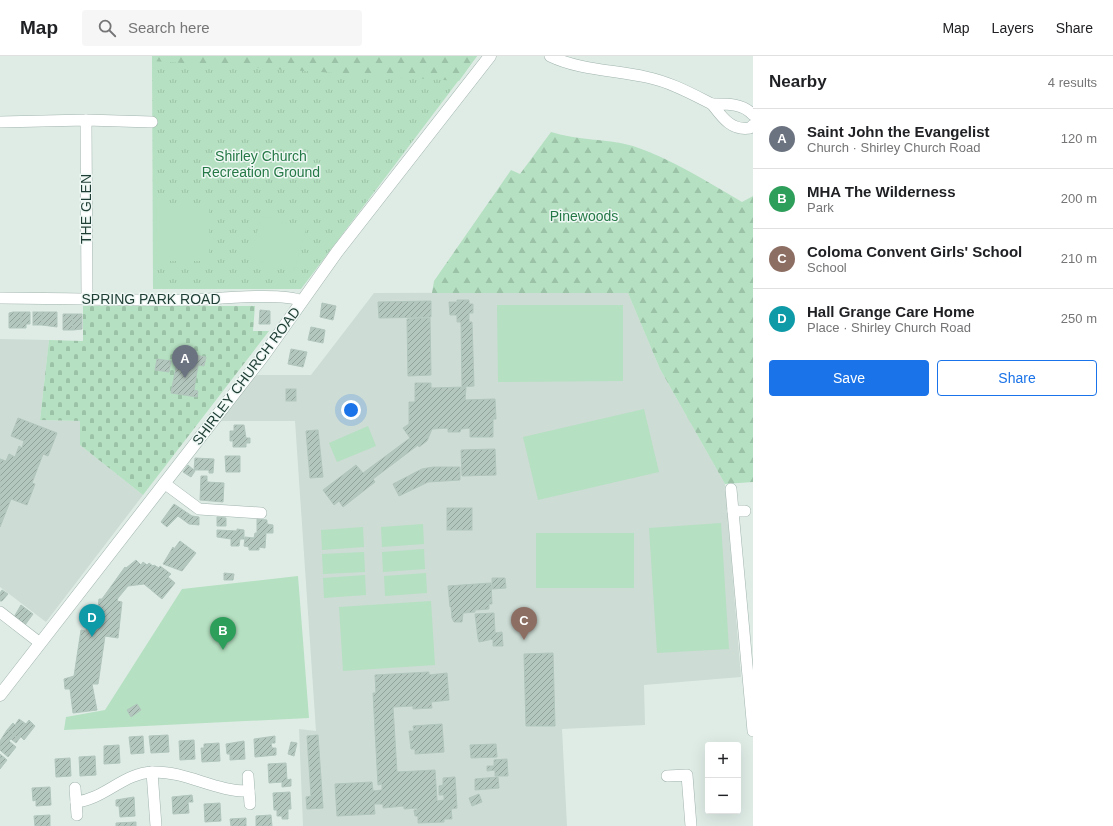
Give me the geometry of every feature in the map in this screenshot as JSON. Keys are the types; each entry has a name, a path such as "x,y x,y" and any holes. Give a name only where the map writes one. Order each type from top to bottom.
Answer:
{"street":[{"name":"SHIRLEY CHURCH ROAD","path":"0,695 264,355 337,252 490,56"},
{"path":"550,56 575,64 658,80 680,88 712,104 739,106 748,110 753,115"},
{"path":"712,104 726,121 735,127 750,128 753,125"},
{"path":"0,122 86,120 152,122"},
{"name":"THE GLEN","path":"86,120 87,299"},
{"name":"SPRING PARK ROAD","path":"0,298 188,300 284,298 302,301"},
{"path":"164,483 199,509 261,513"},
{"path":"731,489 733,511 748,601 753,731"},
{"path":"733,511 745,511"},
{"path":"0,612 40,643"},
{"path":"76,802 94,799 128,778 152,772 181,776 230,790 249,791"},
{"path":"152,772 156,826"},
{"path":"667,776 692,774 691,826"},
{"path":"248,776 250,804"},
{"path":"75,788 77,815"}],"shaded area":[{"path":"374,293 628,293 660,369 725,484 741,677 644,685 645,725 562,729 567,826 303,826 299,729 316,731 295,421 221,421 257,375 311,375"},
{"path":"0,339 49,340 40,420 80,421 80,445 143,495 46,622 0,587"}],"green space":[{"name":"Shirley Church Recreation Ground","path":"152,56 477,56 301,289 153,289"},
{"path":"152,56 477,56 459,81 152,61"},
{"name":"Pinewoods","path":"551,132 571,137 623,143 633,146 675,164 742,202 753,196 753,482 725,484 660,369 628,293 432,293 434,281 511,170 520,174"},
{"path":"157,206 209,206 209,261 156,261"},
{"path":"262,216 306,229 294,271 249,258"},
{"path":"497,305 623,305 623,381 498,382"},
{"path":"83,306 255,306 253,331 269,331 143,495 80,445 80,421 40,420 49,340 83,341"},
{"path":"644,409 659,472 538,500 523,437"},
{"path":"368,426 376,446 337,462 329,443"},
{"path":"721,523 729,649 657,653 649,528"},
{"path":"423,524 424,544 382,547 381,527"},
{"path":"363,527 364,547 322,550 321,530"},
{"path":"536,533 634,533 634,588 536,588"},
{"path":"424,549 425,569 383,572 382,552"},
{"path":"364,552 365,572 323,574 322,554"},
{"path":"426,573 427,593 385,596 384,576"},
{"path":"365,575 366,595 324,598 323,578"},
{"path":"298,576 309,718 64,730 66,717 105,710 182,589"},
{"path":"431,601 435,665 343,671 339,607"}],"building":[{"path":"457,300 469,300 469,304 473,304 473,313 469,313 469,322 472,322 474,386 462,387 461,322 457,322 457,315 450,315 449,302 457,302"},
{"path":"431,301 431,317 379,318 378,302"},
{"path":"322,303 336,306 333,320 320,317"},
{"path":"260,310 270,311 270,324 259,324"},
{"path":"21,312 21,328 9,328 9,313"},
{"path":"21,312 30,312 30,324 26,324 26,328 21,328"},
{"path":"33,312 42,312 42,325 33,325"},
{"path":"42,312 57,312 57,327 42,325"},
{"path":"63,314 72,314 73,330 63,330"},
{"path":"72,314 82,314 82,329 73,330"},
{"path":"430,318 431,375 408,376 407,319"},
{"path":"311,327 325,330 323,343 308,340"},
{"path":"180,347 195,350 194,355 206,357 204,366 198,365 194,390 198,391 197,397 171,393"},
{"path":"291,349 307,352 303,367 288,364"},
{"path":"157,359 171,361 169,372 155,370"},
{"path":"415,383 431,383 431,388 466,387 465,400 495,399 496,419 493,419 493,437 470,437 470,428 461,429 460,432 448,432 448,428 432,429 427,441 419,447 418,445 373,479 375,482 343,507 339,501 334,505 323,490 356,465 363,473 410,438 403,428 409,424 409,402 415,402"},
{"path":"286,389 296,389 296,401 286,401"},
{"path":"18,418 57,433 48,456 43,454 32,483 35,484 27,505 11,499 0,527 0,459 6,461 9,454 15,457 19,446 22,448 24,441 11,436"},
{"path":"234,425 244,425 246,438 250,438 250,443 246,443 246,447 233,447 233,441 230,441 230,431 234,431"},
{"path":"318,430 323,477 310,478 306,431"},
{"path":"495,449 496,475 462,476 461,450"},
{"path":"225,456 240,456 240,472 226,472"},
{"path":"195,458 214,459 213,473 209,473 209,470 194,470"},
{"path":"188,465 195,471 191,477 183,472"},
{"path":"433,467 460,467 460,480 428,482 399,496 393,484 422,469"},
{"path":"201,476 207,476 207,482 224,483 223,502 200,500"},
{"path":"174,504 192,516 199,517 199,525 189,524 178,516 167,527 161,522"},
{"path":"447,508 472,508 472,530 447,530"},
{"path":"217,517 226,518 226,526 217,526"},
{"path":"257,519 267,520 267,524 273,525 273,533 266,533 265,548 259,547 259,550 249,550 249,547 244,546 245,537 254,538 255,533 257,533"},
{"path":"237,529 244,530 244,539 240,539 239,546 231,546 231,539 217,537 217,530 237,531"},
{"path":"180,541 196,553 182,571 163,564 173,547 174,549"},
{"path":"136,560 141,565 143,562 147,565 149,563 159,568 160,566 171,574 168,577 175,583 162,599 144,584 128,586 118,598 117,601 122,602 118,638 105,636 98,684 92,684 97,710 73,713 70,689 65,689 64,679 74,676 81,630 86,631 88,615 97,617 99,599 102,599 125,567 126,568"},
{"path":"224,573 234,574 233,580 224,580"},
{"path":"492,578 505,578 506,588 492,589"},
{"path":"491,583 492,604 489,604 489,609 463,613 462,622 454,622 450,607 448,586"},
{"path":"2,590 8,594 2,601 0,601 0,593"},
{"path":"21,605 33,614 25,625 14,617"},
{"path":"494,613 495,633 502,632 503,646 493,646 493,639 479,642 475,614"},
{"path":"553,653 555,726 526,726 524,654"},
{"path":"429,672 429,675 447,673 449,700 431,702 432,708 413,709 413,706 393,707 397,772 435,770 437,801 444,800 444,795 439,795 439,786 443,785 443,778 455,777 457,808 451,809 452,819 444,819 444,822 418,823 418,816 415,816 414,810 417,810 417,808 404,809 404,806 383,808 383,804 374,804 375,814 337,816 335,784 372,782 373,791 382,790 382,784 378,785 373,693 376,693 375,675"},
{"path":"137,704 141,710 131,717 127,710"},
{"path":"19,719 26,724 29,720 35,726 24,740 21,737 19,739 7,730 13,723 15,725"},
{"path":"442,724 444,752 415,754 415,749 411,749 409,731 414,731 413,726"},
{"path":"7,730 19,739 16,743 11,739 9,741 16,747 8,757 0,750 0,741"},
{"path":"168,735 169,752 151,753 149,736"},
{"path":"318,735 323,808 307,809 306,797 311,796 307,736"},
{"path":"143,736 144,753 131,754 129,737"},
{"path":"275,736 275,743 271,743 272,748 276,748 276,755 255,757 254,739"},
{"path":"194,740 195,759 180,760 179,741"},
{"path":"244,741 245,759 230,760 230,754 227,754 226,744"},
{"path":"291,742 297,743 294,756 288,754"},
{"path":"219,743 220,761 202,762 201,748 204,748 204,744"},
{"path":"496,744 497,757 471,758 470,745"},
{"path":"119,745 120,763 104,764 104,746"},
{"path":"0,754 7,760 0,769"},
{"path":"95,756 96,775 80,776 79,757"},
{"path":"70,758 71,776 56,777 55,759"},
{"path":"507,759 508,776 495,776 495,770 487,771 487,766 494,766 494,760"},
{"path":"286,763 287,780 291,779 291,786 282,787 282,782 269,783 268,764"},
{"path":"498,777 499,788 475,790 475,779"},
{"path":"50,787 51,805 36,806 36,800 33,801 32,788"},
{"path":"290,792 291,809 288,809 288,819 282,819 282,816 277,816 277,810 274,810 273,793"},
{"path":"479,794 482,802 472,806 469,798"},
{"path":"192,795 193,802 188,802 189,813 173,814 172,797"},
{"path":"134,797 135,816 120,817 119,806 116,806 116,800"},
{"path":"220,803 221,821 205,822 204,804"},
{"path":"50,815 50,826 35,826 34,816"},
{"path":"271,815 272,826 256,826 256,816"},
{"path":"246,818 246,826 231,826 230,819"},
{"path":"136,822 136,826 116,826 116,823"}],"place":[{"name":"Saint John the Evangelist","path":"185,378"},
{"name":"Hall Grange Care Home","path":"92,637"},
{"name":"Coloma Convent Girls' School","path":"524,640"},
{"name":"MHA The Wilderness","path":"223,650"}]}
